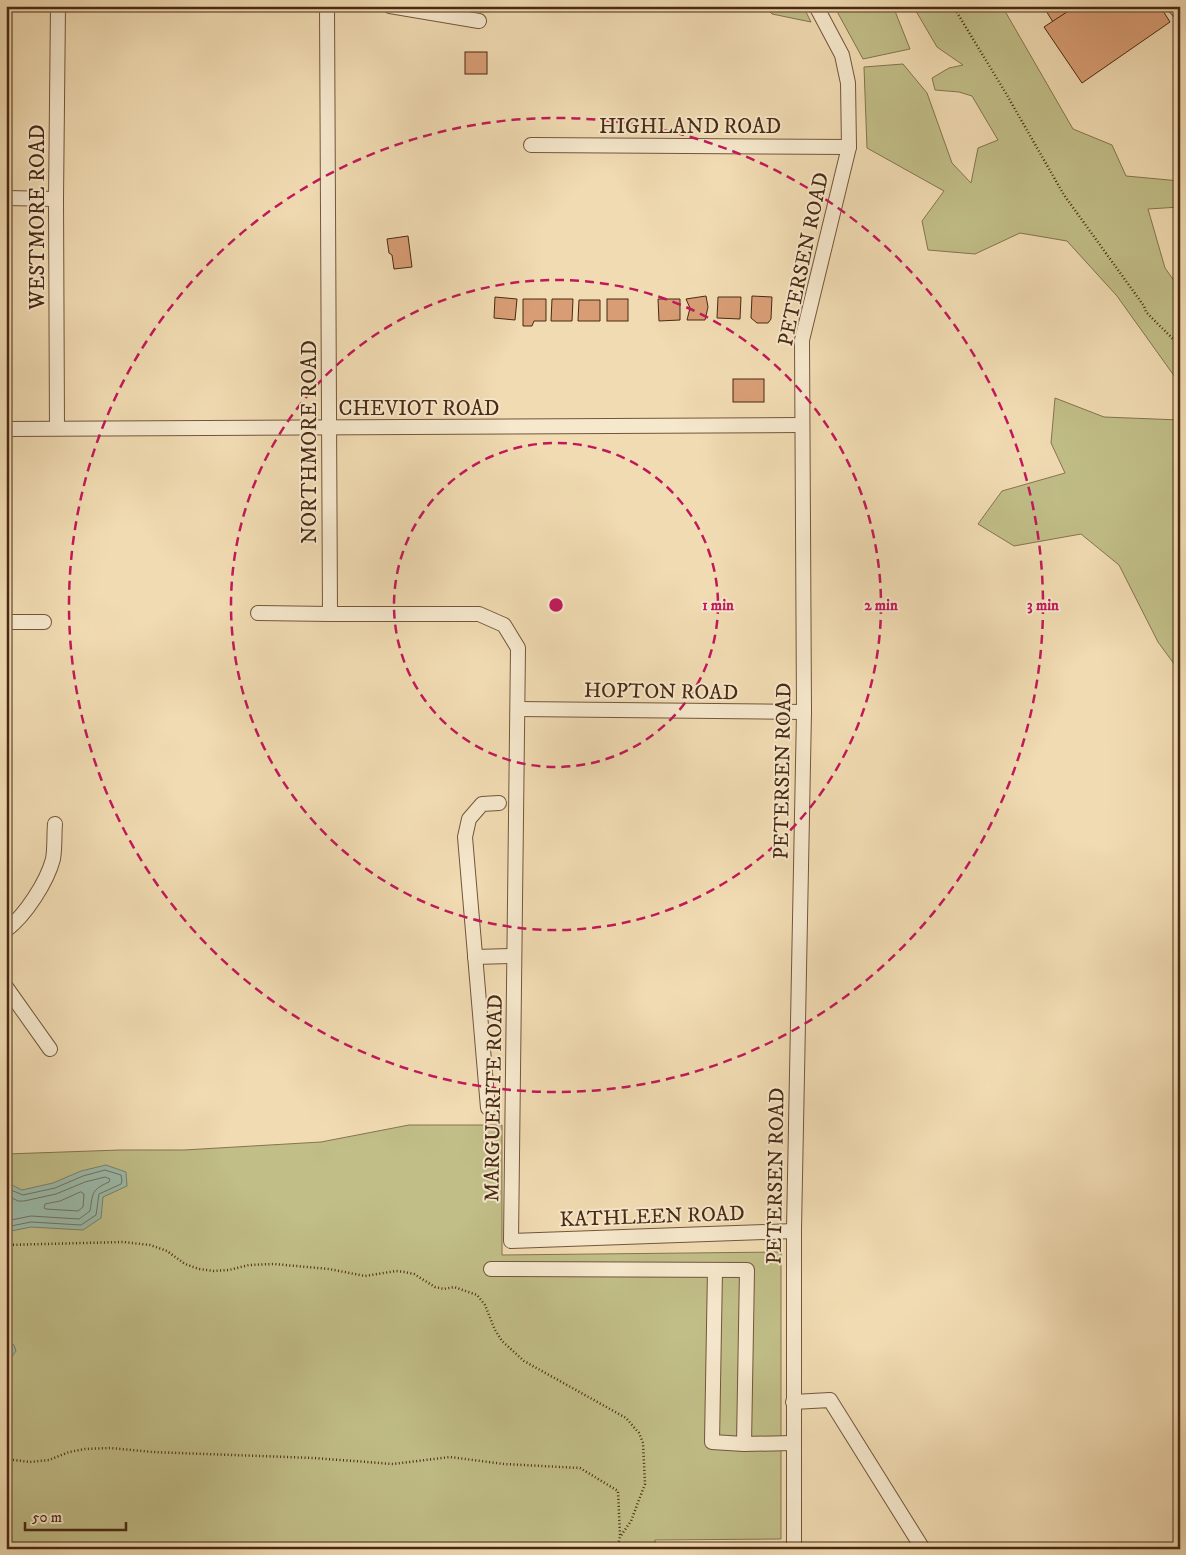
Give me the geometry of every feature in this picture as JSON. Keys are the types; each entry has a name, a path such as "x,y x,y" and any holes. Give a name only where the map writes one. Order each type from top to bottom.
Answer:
{"street":[{"name":"WESTMORE ROAD","path":"57,428 56,198 58,6"},
{"name":"NORTHMORE ROAD","path":"327,6 330,614"},
{"path":"390,6 479,21"},
{"name":"PETERSEN ROAD","path":"794,1549 794,1231 804,712 802,340 849,147 848,83 842,56 816,6"},
{"path":"1174,6 1180,12"},
{"name":"HIGHLAND ROAD","path":"531,145 849,147"},
{"path":"6,198 56,198"},
{"name":"CHEVIOT ROAD","path":"6,429 802,425"},
{"path":"258,613 479,614 504,625 518,648 518,709"},
{"path":"6,622 44,622"},
{"name":"HOPTON ROAD","path":"518,709 804,712"},
{"name":"MARGUERITE ROAD","path":"511,1241 518,709"},
{"name":"MARGUERITE ROAD","path":"488,1108 465,837 469,819 482,804 499,803"},
{"path":"6,930 14,924 41,889 53,859 55,824"},
{"path":"475,957 514,956"},
{"path":"6,987 50,1049"},
{"name":"KATHLEEN ROAD","path":"511,1241 794,1231"},
{"path":"491,1270 747,1270 744,1444"},
{"path":"715,1270 712,1442 744,1444 793,1443"},
{"path":"793,1402 830,1400 923,1549"}],"path":[{"path":"953,6 1007,94 1064,195 1144,306 1146,312 1180,346"},
{"path":"6,1245 123,1242 150,1245 167,1251 185,1264 199,1269 214,1271 229,1270 249,1265 274,1264 329,1269 365,1276 396,1271 414,1274 435,1287 444,1289 454,1287 469,1291 477,1295 485,1305 502,1342 524,1361 626,1418 639,1433 643,1443 645,1484 631,1521 620,1537"},
{"path":"6,1460 30,1462 49,1460 69,1452 111,1448 152,1452 314,1458 393,1464 450,1457 504,1464 580,1468 618,1491 620,1537 617,1549"}],"shaded area":[{"path":"765,6 803,6 811,22 772,14"},
{"path":"834,6 893,6 910,49 863,59"},
{"path":"913,6 1002,6 1073,129 1112,145 1126,176 1180,181 1180,207 1148,209 1165,268 1180,289 1180,384 1117,296 1067,241 1020,233 975,254 928,250 922,221 944,191 867,148 864,67 903,64 927,93 952,163 971,183 978,148 998,140 972,96 959,92 935,90 932,78 949,68 963,65 937,47"},
{"path":"1055,398 1104,417 1180,420 1180,672 1158,642 1119,565 1081,534 1014,546 978,524 1002,491 1065,473 1051,443"},
{"path":"409,1125 502,1125 502,1255 781,1252 781,1539 655,1540 655,1549 6,1549 6,1154 184,1150 321,1142"}],"water":[{"path":"106,1165 126,1172 127,1186 103,1197 101,1218 83,1230 31,1227 6,1232 6,1182 22,1190 53,1183 81,1171"},
{"path":"6,1342 14,1345 16,1351 8,1361 9,1375 6,1378"}],"building":[{"path":"1043,6 1076,6 1053,22"},
{"path":"1076,6 1160,6 1170,22 1082,83 1044,27"},
{"path":"465,52 487,52 487,74 465,74"},
{"path":"408,236 412,267 394,269 387,239"},
{"path":"706,296 708,307 705,320 687,320 690,308 686,299"},
{"path":"752,296 772,297 771,319 768,323 757,323 751,318"},
{"path":"495,297 517,299 515,320 494,318"},
{"path":"718,297 741,297 740,319 717,318"},
{"path":"523,299 546,299 546,321 534,321 532,326 523,326"},
{"path":"552,299 573,299 572,321 551,321"},
{"path":"607,299 628,299 628,321 607,321"},
{"path":"658,299 680,299 680,320 659,321"},
{"path":"579,300 600,300 600,321 578,321"},
{"path":"733,379 764,379 764,402 733,402"}]}
